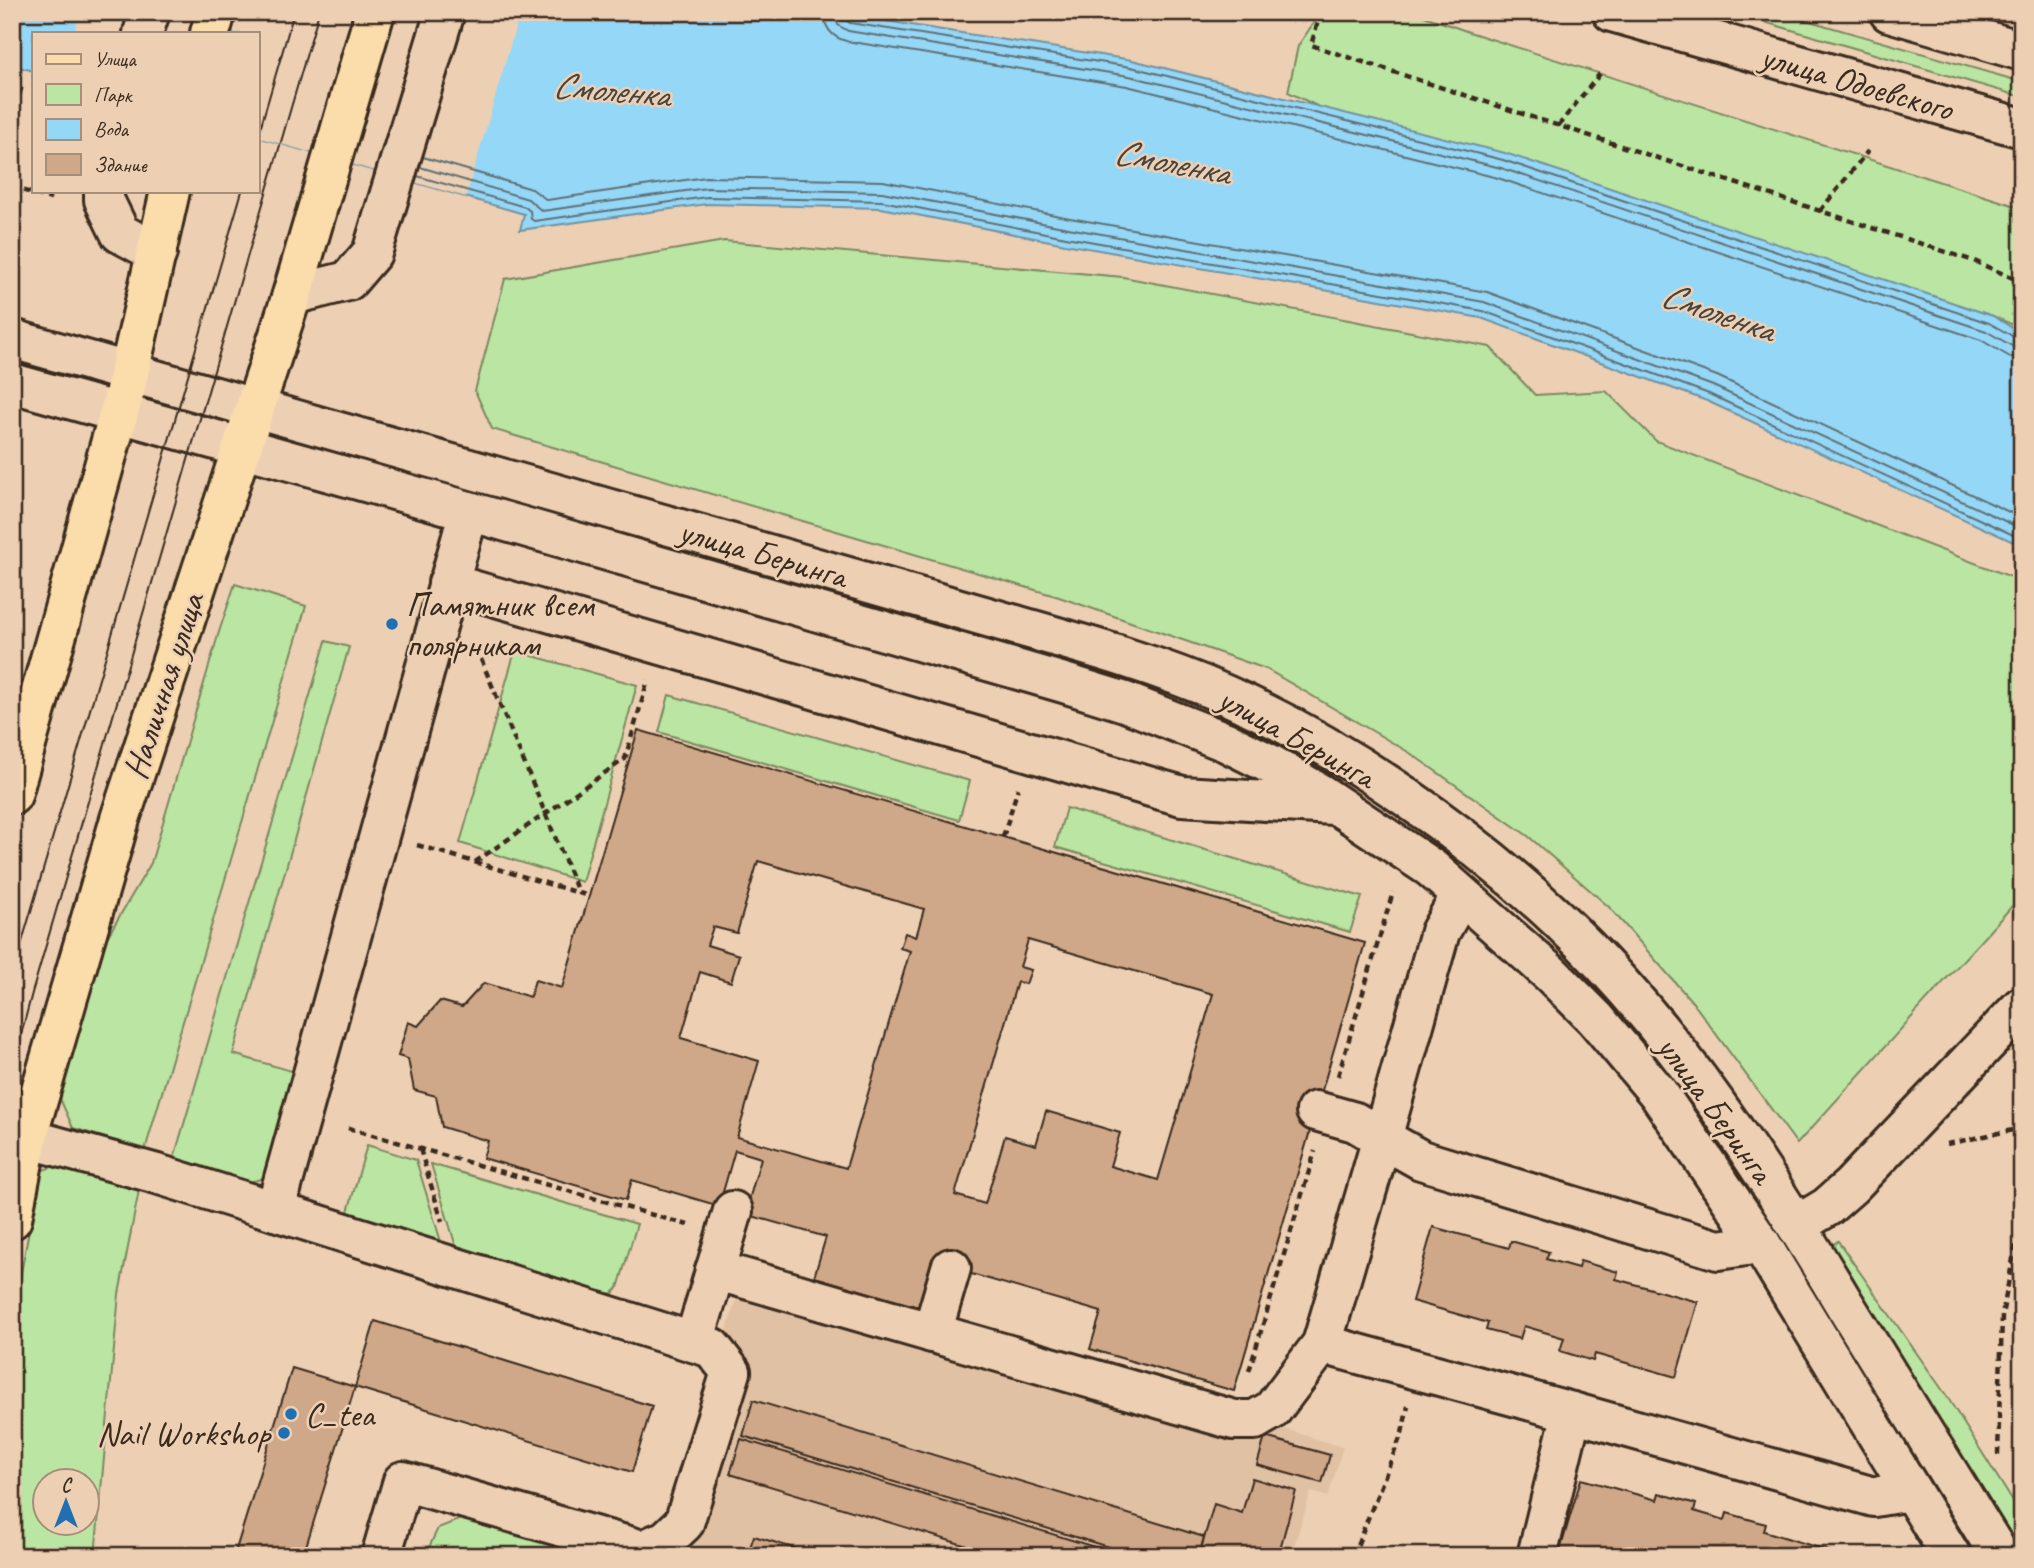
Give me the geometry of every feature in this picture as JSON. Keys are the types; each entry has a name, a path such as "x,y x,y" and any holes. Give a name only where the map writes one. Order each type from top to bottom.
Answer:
{"main road":[{"path":"210,32 216,12"},
{"name":"Наличная улица","path":"12,1219 20,1136 120,819 292,295 375,12"},
{"path":"12,795 130,373 170,192"}],"street":[{"path":"144,32 150,12"},
{"path":"292,295 348,281 372,253 445,12"},
{"name":"улица Одоевского","path":"1612,12 2022,128"},
{"path":"1889,12 2022,51"},
{"path":"104,192 104,200 121,233 157,253"},
{"name":"улица Беринга","path":"12,339 1062,639 1222,693 1351,762 1440,822 1509,874 1565,925 1670,1041 1713,1098 1797,1225 2000,1556"},
{"name":"улица Беринга","path":"12,383 469,511 1125,702 1226,742 1270,764 1337,805 1430,868 1551,974 1633,1061 1682,1125 1761,1244 1951,1556"},
{"path":"275,1211 469,511"},
{"path":"448,583 1182,796 1337,805"},
{"path":"694,1342 725,1239 932,1333 1234,1420 1255,1420 1272,1410 1322,1344 1440,932 1464,898"},
{"path":"1797,1225 1827,1207 1851,1186 2022,1006"},
{"path":"1321,1112 1355,1122 1420,1160 1718,1250 1761,1244"},
{"path":"20,1136 157,1174 694,1342 712,1348 731,1373 684,1523 666,1540 642,1550 403,1481 381,1556"},
{"path":"932,1333 951,1268"},
{"path":"1322,1344 1874,1497 1910,1490"},
{"path":"1537,1556 1572,1412"}],"path":[{"path":"1321,12 1311,45 1974,261 2022,282"},
{"path":"1558,126 1603,70"},
{"path":"12,83 22,86 12,117"},
{"path":"1820,211 1868,151"},
{"path":"12,187 51,199"},
{"path":"481,659 578,892"},
{"path":"475,862 625,759 652,667"},
{"path":"1003,837 1013,806"},
{"path":"379,835 589,895"},
{"path":"1234,1420 1321,1112 1393,892"},
{"path":"348,1128 725,1239"},
{"path":"1998,1455 2002,1315 2022,1213"},
{"path":"1353,1556 1402,1433 1417,1369"}],"shaded area":[{"path":"738,1293 1240,1442 1249,1418 1343,1447 1328,1497 1311,1492 1291,1556 683,1556 746,1354 722,1346"}],"green space":[{"path":"1321,12 1413,12 2022,208 2022,329 1993,316 1319,107 1288,92 1298,46"},
{"path":"1730,12 1778,12 2022,82 2022,97"},
{"path":"724,241 1123,277 1490,347 1535,395 1606,391 1656,441 2022,581 2022,895 1797,1144 1694,1004 1609,907 1528,836 1410,753 1266,669 1059,597 492,429 475,391 505,279"},
{"path":"235,584 306,606 145,1150 73,1128 57,1092 99,951 151,863"},
{"path":"326,641 349,647 233,1054 291,1071 297,1077 272,1173 261,1179 236,1181 174,1158"},
{"path":"515,651 637,685 582,882 460,843"},
{"path":"669,695 970,781 959,820 659,732"},
{"path":"1066,808 1362,897 1350,932 1055,847"},
{"path":"367,1145 416,1160 442,1245 347,1215"},
{"path":"67,1162 140,1185 119,1294 102,1480 102,1466 32,1466 32,1536 97,1536 95,1556 12,1556 12,1341 19,1284 40,1171"},
{"path":"431,1164 637,1224 618,1288 613,1293 601,1294 457,1250"},
{"path":"1838,1241 1946,1395 2022,1516 2022,1552 1831,1246"},
{"path":"471,1515 608,1556 425,1556 438,1528"}],"water":[{"name":"Смоленка","path":"12,12 829,12 1132,60 1505,153 1993,316 2022,334 2022,546 1707,401 1481,318 1065,244 881,208 707,204 520,230 524,214 259,138 259,32 32,32 32,71 12,65"}],"pier":[{"path":"80,12 520,12 466,197 259,138 259,32 74,32"}],"building":[{"path":"638,730 1365,943 1234,1391 1090,1349 1101,1312 951,1268 921,1308 814,1277 826,1237 745,1214 761,1158 735,1150 719,1206 632,1180 626,1200 483,1158 488,1141 442,1127 436,1096 414,1090 408,1059 398,1056 408,1022 418,1026 440,1001 462,1007 484,983 530,997 535,980 562,988","holes":["758,861 924,909 916,937 905,933 900,948 910,951 846,1168 737,1137 759,1061 681,1038 700,972 731,982 739,955 707,945 713,927 737,933","1028,940 1213,994 1158,1180 1110,1166 1120,1133 1046,1111 1036,1145 1005,1136 985,1204 955,1195 1017,982 1026,984 1031,970 1020,967"]},
{"path":"1433,1227 1509,1248 1511,1241 1549,1252 1546,1259 1578,1268 1580,1261 1618,1272 1616,1279 1698,1302 1676,1377 1595,1354 1593,1361 1560,1351 1564,1338 1524,1326 1520,1339 1486,1330 1488,1323 1412,1301"},
{"path":"375,1321 652,1406 632,1472 355,1387"},
{"path":"292,1368 355,1387 330,1469 303,1556 234,1556"},
{"path":"753,1400 1204,1537 1199,1556 1138,1556 743,1436"},
{"path":"1265,1437 1330,1455 1322,1483 1257,1465"},
{"path":"741,1439 1124,1556 1000,1556 730,1474"},
{"path":"1252,1478 1296,1491 1278,1556 1199,1556 1214,1504 1242,1513"},
{"path":"1581,1479 1657,1500 1659,1493 1696,1504 1694,1511 1725,1520 1727,1513 1766,1524 1764,1531 1845,1556 1559,1554"},
{"path":"754,1536 819,1556 747,1556"}],"tram line":[{"path":"259,132 294,12"},
{"path":"12,1069 319,12"},
{"path":"12,976 242,192"}],"place":[{"name":"Памятник всем полярникам","path":"392,624"},
{"name":"C_tea","path":"291,1414"},
{"name":"Nail Workshop","path":"284,1433"}]}
